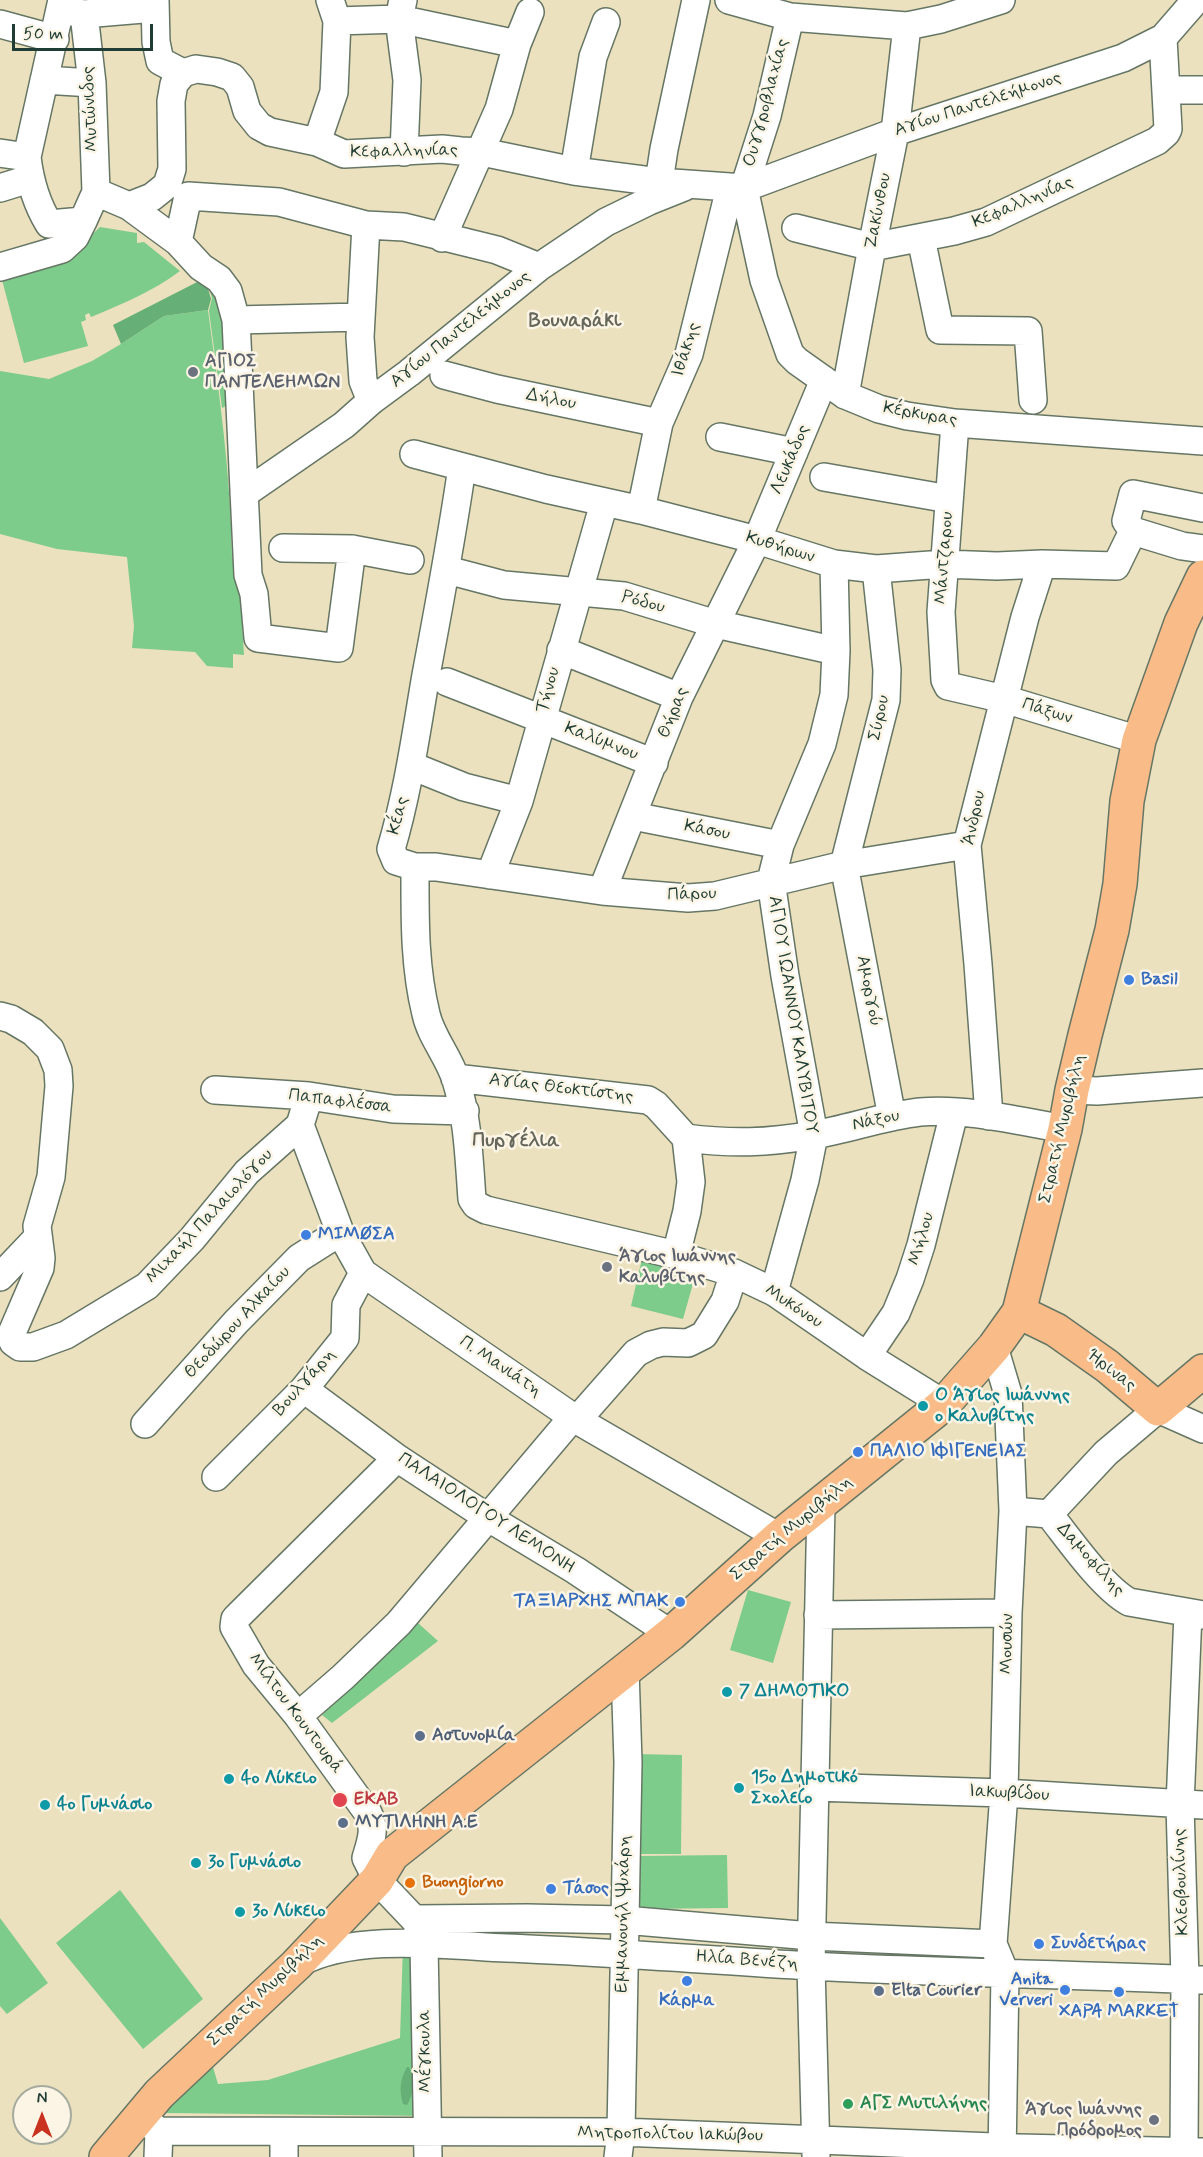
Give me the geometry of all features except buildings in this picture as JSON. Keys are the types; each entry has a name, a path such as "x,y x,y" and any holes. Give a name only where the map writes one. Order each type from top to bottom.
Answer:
{"main road":[{"name":"Στρατή Μυριβήλη","path":"106,2157 153,2135 159,2094 296,1965 377,1880 392,1855 671,1634 779,1537 944,1404 994,1347 1019,1312 1112,930 1120,884 1127,801 1139,740 1181,623 1200,587"},
{"name":"Ήρινας","path":"1019,1312 1056,1330 1107,1366 1158,1410"},
{"path":"1158,1410 1203,1371"}],"street":[{"path":"659,182 696,0"},
{"path":"729,0 790,17 907,26 941,19 1001,0"},
{"name":"Αγίου Παντελεήμονος","path":"737,188 895,132 1123,58 1163,38 1196,0"},
{"path":"83,221 49,224 42,212 28,168 44,80 55,39 69,8 155,4 156,42 160,60 179,79 171,101 172,169 167,185 152,197 129,206"},
{"name":"Μυτώνιδος","path":"69,8 92,83 96,192"},
{"path":"401,10 406,80 404,152"},
{"path":"316,142 334,92 333,11 401,10 517,44"},
{"path":"442,238 499,110 517,44 530,12"},
{"name":"Ουγγροβλαχίας","path":"737,188 767,116 790,17"},
{"path":"574,171 593,57 606,22"},
{"path":"0,24 55,39"},
{"name":"Ζακύνθου","path":"835,387 872,247 895,132 907,26"},
{"path":"1163,38 1167,90 1203,90"},
{"name":"Κεφαλληνίας","path":"179,79 196,69 232,77 240,87 247,111 259,126 270,132 316,142 344,154 442,149 482,152 574,171 659,182 737,188"},
{"path":"44,80 92,83"},
{"name":"Κεφαλληνίας","path":"795,228 872,247 986,222 1147,147 1164,136 1168,129 1167,90"},
{"path":"0,153 28,168"},
{"path":"0,188 28,168"},
{"name":"Αγίου Παντελεήμονος","path":"244,495 344,425 539,267 606,222 649,201 690,185"},
{"name":"Κέρκυρας","path":"737,188 764,280 790,354 835,387 879,409 907,416 955,423 1203,441"},
{"name":"Ιθάκης","path":"641,510 659,423 689,354 737,188"},
{"path":"0,267 63,249 75,237 96,192 129,206 178,242 201,267 219,279 228,291 236,320 248,575 254,594 258,638 339,648 352,549"},
{"path":"178,242 188,196 279,202 366,225 404,227 497,250 539,267"},
{"path":"366,225 361,317 363,381 371,401"},
{"path":"921,238 939,330 1028,331 1033,400"},
{"path":"236,320 361,317"},
{"name":"Δήλου","path":"444,375 497,389 659,423"},
{"name":"Λευκάδος","path":"757,540 794,452 835,387"},
{"name":"Μάντζαρου","path":"954,688 948,686 945,680 941,612 955,423"},
{"path":"720,437 794,452"},
{"name":"Κυθήρων","path":"414,454 462,468 757,540 834,564 876,569 944,564 1116,566 1133,531"},
{"name":"Κέας","path":"415,867 396,861 391,849 412,766 426,676 447,570 462,468"},
{"path":"824,477 949,499"},
{"path":"1203,508 1133,494 1126,521 1133,531 1182,546 1203,549"},
{"name":"Τήνου","path":"490,875 519,801 604,503"},
{"name":"Θήρας","path":"602,891 679,697 757,540"},
{"path":"283,548 352,549 410,560"},
{"name":"ΑΓΙΟΥ ΙΩΑΝΝΟΥ ΚΑΛΥΒΙΤΟΥ","path":"774,1292 805,1180 814,1135 785,976 771,881 780,845 822,744 834,695 836,651 834,564"},
{"name":"Άνδρου","path":"989,1116 967,845 1025,617 1042,564"},
{"name":"Σύρου","path":"844,865 886,700 887,670 876,569"},
{"name":"Ρόδου","path":"447,570 504,585 624,596 716,624 836,651"},
{"path":"561,650 679,697"},
{"name":"Καλύμνου","path":"447,682 654,763"},
{"name":"Πάξων","path":"954,688 1004,699 1139,740"},
{"path":"412,766 464,787 519,801"},
{"name":"Κάσου","path":"633,816 780,845"},
{"name":"Πάρου","path":"415,867 436,867 602,891 688,898 715,896 844,865 967,845"},
{"name":"Αμοργού","path":"844,865 892,1117"},
{"path":"415,867 415,956 418,977 427,1017 455,1078 465,1111"},
{"path":"0,1016 11,1019 33,1032 50,1049 58,1070 59,1086 51,1177 39,1216 38,1237 0,1277"},
{"name":"Αγίας Θεοκτίστης","path":"455,1078 648,1100 656,1105 686,1138"},
{"path":"1072,1090 1097,1091 1203,1083"},
{"name":"Παπαφλέσσα","path":"214,1090 309,1096 393,1108 465,1111"},
{"path":"300,1125 309,1096"},
{"name":"Μυκόνου","path":"465,1111 472,1199 476,1205 486,1210 676,1255 734,1273 774,1292 867,1356 944,1404"},
{"name":"Νάξου","path":"686,1138 728,1143 767,1142 814,1135 921,1112 989,1116 1065,1129"},
{"name":"Μήλου","path":"867,1356 896,1313 910,1279 921,1245 954,1113"},
{"name":"Μιχαήλ Παλαιολόγου","path":"38,1237 41,1258 39,1268 11,1335 13,1342 20,1347 33,1347 66,1335 147,1286 192,1239 247,1172 300,1125"},
{"name":"Π. Μανιάτη","path":"300,1125 340,1232 363,1273 577,1419 779,1537"},
{"path":"676,1255 691,1182 686,1138"},
{"name":"Θεοδώρου Αλκαίου","path":"145,1424 236,1322 299,1258 340,1232"},
{"name":"Βουλγάρη","path":"216,1477 304,1389 345,1338 346,1305 363,1273"},
{"path":"298,1716 399,1623 567,1424 577,1419 636,1353 651,1345 663,1342 688,1343 704,1335 725,1301 734,1273"},
{"name":"Μουσών","path":"993,1944 1004,1793 1013,1511 1008,1394 994,1347"},
{"name":"ΠΑΛΑΙΟΛΟΓΟΥ ΛΕΜΟΝΗ","path":"304,1389 398,1458 671,1634"},
{"path":"1048,1514 1106,1453 1158,1410"},
{"name":"Ήρινας","path":"1158,1410 1203,1429"},
{"name":"Μίλτου Κουντουρά","path":"377,1880 366,1858 374,1830 372,1821 298,1716 256,1665 234,1627 235,1619 398,1458"},
{"path":"816,2148 811,1936 821,1505"},
{"name":"Δαμοφίλης","path":"1013,1511 1048,1514 1119,1596 1129,1602 1195,1614"},
{"path":"818,1615 1008,1613"},
{"name":"Κλεοβουλίνης","path":"1193,2152 1194,1979 1191,1805 1195,1614"},
{"name":"Εμμανουήλ Ψυχάρη","path":"619,2145 628,1762 625,1670"},
{"name":"Ιακωβίδου","path":"814,1787 1004,1793 1191,1805"},
{"path":"377,1880 414,1919 424,1944"},
{"path":"328,1932 395,1929 414,1919"},
{"name":"Ηλία Βενέζη","path":"414,1919 624,1920 811,1936 993,1944"},
{"name":"Ηλία Βενέζη","path":"296,1965 314,1955 358,1946 424,1944 623,1953 811,1966 1194,1979"},
{"name":"Μέγκουλα","path":"424,1944 428,2145"},
{"path":"993,1944 1005,1973 1002,2152"},
{"name":"Μητροπολίτου Ιακώβου","path":"153,2135 284,2144 619,2145 1002,2152 1193,2152"}],"green space":[{"path":"100,227 137,233 137,243 144,242 180,271 159,285 125,302 91,317 89,313 85,315 86,320 81,322 88,346 24,363 1,276 65,260"},
{"path":"206,277 228,318 234,402 222,408 209,311 212,298"},
{"path":"205,278 211,299 208,310 164,316 121,344 113,325"},
{"path":"208,310 227,465 232,558 239,565 244,622 242,622 244,655 233,654 233,668 207,666 195,652 132,648 134,626 127,557 57,549 0,534 0,371 49,379 92,361 164,316"},
{"path":"642,1259 696,1273 683,1319 631,1306"},
{"path":"748,1590 791,1602 773,1663 730,1650"},
{"path":"418,1623 438,1641 332,1723 322,1715"},
{"path":"634,1754 682,1755 681,1854 634,1854"},
{"path":"727,1855 728,1908 640,1909 640,1856"},
{"path":"120,1890 203,1999 143,2049 56,1943"},
{"path":"0,1918 48,1983 7,2014 0,2006"},
{"path":"403,1944 424,1944 427,2116 167,2113 159,2094 207,2047 218,2084 268,2080 400,2038"},
{"path":"407,2067 411,2071 413,2086 407,2105 403,2104 401,2090"}],"place":[{"name":"ΑΓΙΟΣ ΠΑΝΤΕΛΕΗΜΩΝ","path":"193,372"},
{"name":"Basil","path":"1129,980"},
{"name":"MIMØΣΑ","path":"306,1235"},
{"name":"Άγιος Ιωάννης Καλυβίτης","path":"607,1267"},
{"name":"Ο Άγιος Ιωάννης ο Καλυβίτης","path":"923,1406"},
{"name":"ΠΑΛΙΟ ΙΦΙΓΕΝΕΙΑΣ","path":"858,1452"},
{"name":"ΤΑΞΙΑΡΧΗΣ ΜΠΑΚ","path":"680,1602"},
{"name":"7 ΔΗΜΟΤΙΚΟ","path":"727,1692"},
{"name":"Αστυνομία","path":"420,1736"},
{"name":"4ο Λύκειο","path":"229,1779"},
{"name":"15o Δημοτικό Σχολείο","path":"739,1788"},
{"name":"ΕΚΑΒ","path":"340,1800"},
{"name":"4ο Γυμνάσιο","path":"45,1805"},
{"name":"ΜΥΤΙΛΗΝΗ Α.Ε","path":"343,1823"},
{"name":"3ο Γυμνάσιο","path":"196,1863"},
{"name":"Buongiorno","path":"410,1883"},
{"name":"Τάσος","path":"551,1889"},
{"name":"3ο Λύκειο","path":"240,1912"},
{"name":"Συνδετήρας","path":"1039,1944"},
{"name":"Κάρμα","path":"687,1981"},
{"name":"Anita Ververi","path":"1065,1990"},
{"name":"Elta Courier","path":"879,1991"},
{"name":"XAPA MARKET","path":"1119,1992"},
{"name":"ΑΓΣ Μυτιλήνης","path":"848,2104"},
{"name":"Άγιος Ιωάννης Πρόδρομος","path":"1154,2120"}],"district":[{"name":"Βουναράκι","path":"575,322"},
{"name":"Πυργέλια","path":"516,1142"}]}
